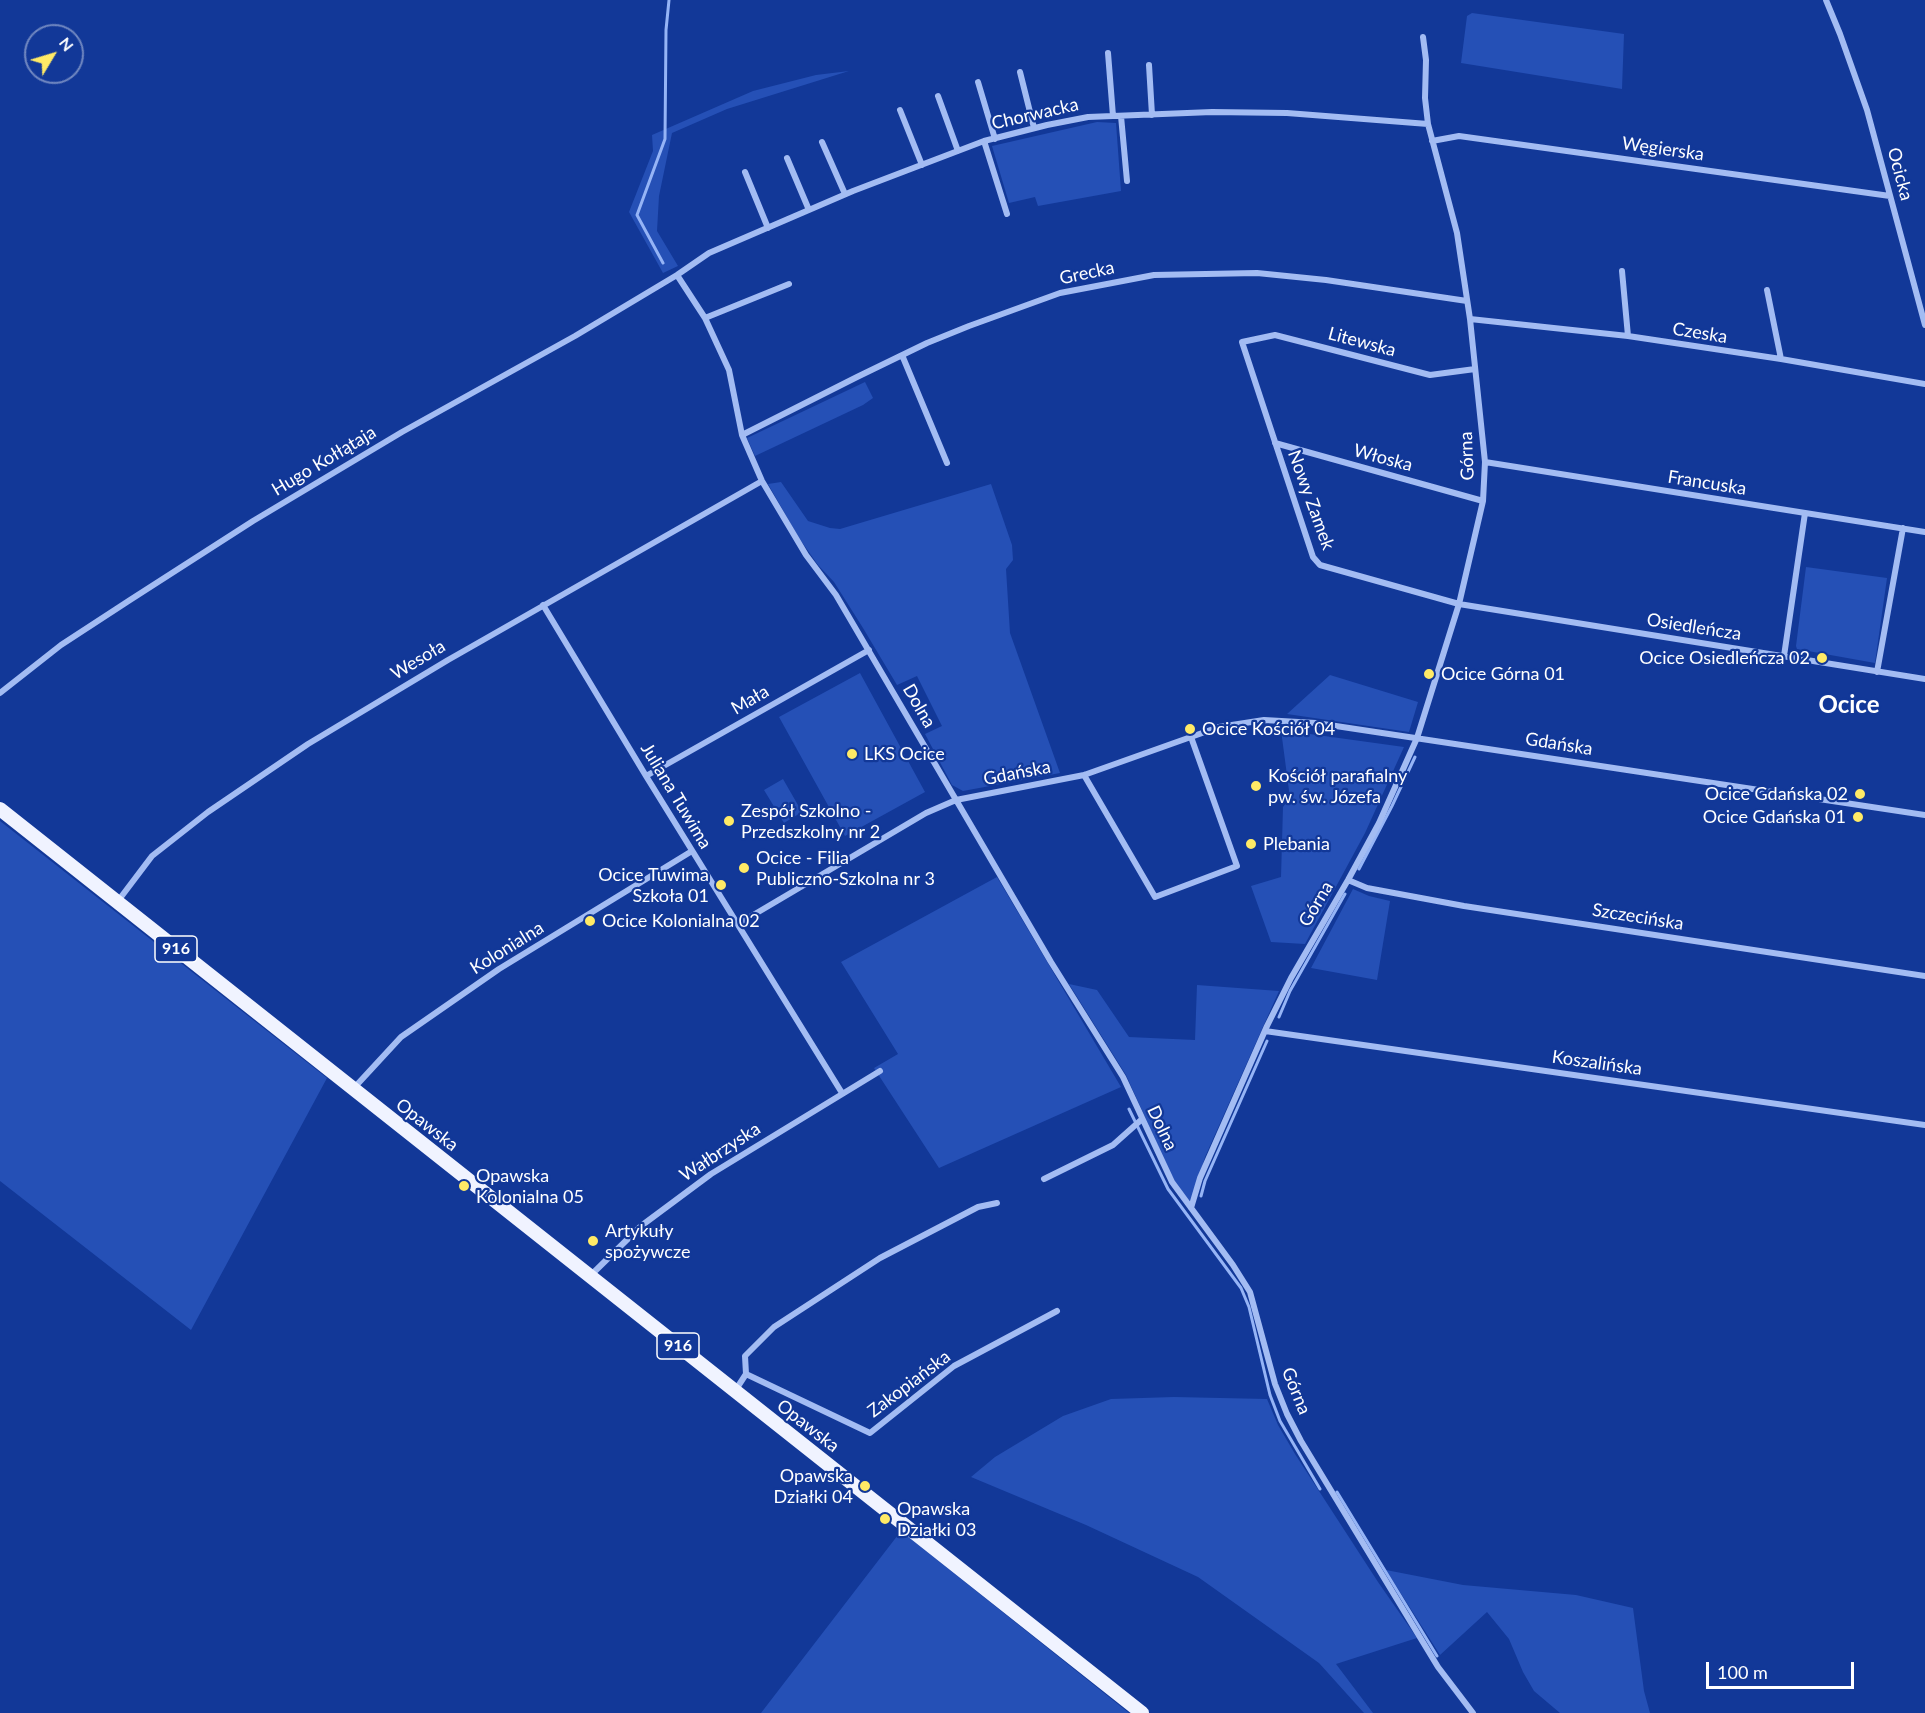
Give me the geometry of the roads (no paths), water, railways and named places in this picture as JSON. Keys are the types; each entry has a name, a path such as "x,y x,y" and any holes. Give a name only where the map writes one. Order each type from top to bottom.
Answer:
{"main road":[{"name":"Opawska","path":"0,809 1142,1713"}],"street":[{"name":"Ocicka","path":"1826,0 1867,110 1925,324"},
{"name":"Górna","path":"1423,37 1428,124 1458,233 1470,318 1485,462 1483,501 1459,604 1417,738 1379,823 1291,978 1265,1031 1200,1178 1191,1208 1250,1292 1275,1384 1301,1441 1438,1667 1473,1713"},
{"path":"1108,53 1113,116"},
{"path":"1149,64 1152,115"},
{"path":"1020,72 1034,128"},
{"path":"978,82 995,139"},
{"path":"938,96 958,151"},
{"path":"900,110 922,165"},
{"name":"Chorwacka","path":"677,275 709,253 845,194 984,141 1088,117 1287,113 1428,124"},
{"path":"1121,116 1127,181"},
{"name":"Węgierska","path":"1432,141 1459,136 1890,196"},
{"path":"984,141 1007,214"},
{"path":"822,142 845,194"},
{"path":"787,158 809,210"},
{"path":"745,172 768,228"},
{"path":"1622,271 1628,336"},
{"name":"Grecka","path":"742,435 903,355 969,326 1060,293 1154,275 1257,273 1326,280 1467,301"},
{"name":"Dolna","path":"677,275 705,318 729,370 742,435 762,481 806,555 836,595 1051,962 1123,1077 1141,1120 1172,1182 1191,1208"},
{"name":"Hugo Kołłątaja","path":"0,693 61,645 253,521 402,432 575,336 677,275"},
{"path":"705,318 789,284"},
{"path":"1767,290 1781,359"},
{"name":"Czeska","path":"1470,318 1628,336 1925,384"},
{"name":"Litewska","path":"1242,342 1275,335 1430,375 1475,369"},
{"name":"Nowy Zamek","path":"1242,342 1313,557 1320,565 1459,604"},
{"path":"903,355 947,463"},
{"name":"Włoska","path":"1275,443 1483,501"},
{"name":"Francuska","path":"1485,462 1925,532"},
{"name":"Wesoła","path":"117,902 152,856 208,812 308,744 543,604 762,481"},
{"path":"1784,656 1805,513"},
{"path":"1877,672 1903,528"},
{"name":"Juliana Tuwima","path":"543,604 646,776 842,1093"},
{"name":"Osiedleńcza","path":"1459,604 1925,679"},
{"name":"Mała","path":"646,776 869,650"},
{"name":"Gdańska","path":"738,924 926,813 956,800 1084,775 1219,727 1264,720 1316,723 1925,815"},
{"path":"1084,775 1155,897 1237,866 1191,737"},
{"name":"Kolonialna","path":"353,1089 401,1037 499,969 692,851"},
{"name":"Szczecińska","path":"1348,880 1367,888 1464,906 1925,976"},
{"name":"Koszalińska","path":"1265,1031 1925,1125"},
{"name":"Wałbrzyska","path":"590,1276 641,1226 711,1174 880,1071"},
{"path":"1044,1179 1113,1145 1141,1120"},
{"path":"735,1392 746,1374 745,1356 774,1327 880,1258 978,1207 997,1203"},
{"name":"Zakopiańska","path":"746,1374 870,1433 954,1366 1057,1311"}],"waterway":[{"path":"663,263 637,215 665,139 666,30 669,0"},
{"path":"1359,869 1415,757"},
{"path":"1279,1017 1290,991 1345,894"},
{"path":"1201,1196 1205,1181 1267,1041"},
{"path":"1129,1109 1168,1189 1241,1288 1249,1307 1270,1395 1280,1421 1320,1489"},
{"path":"1337,1492 1437,1656"}],"place":[{"name":"Ocice Osiedleńcza 02","path":"1822,658"},
{"name":"Ocice Górna 01","path":"1429,674"},
{"name":"Ocice Kościół 04","path":"1190,729"},
{"name":"LKS Ocice","path":"852,754"},
{"name":"Kościół parafialny pw. św. Józefa","path":"1256,786"},
{"name":"Ocice Gdańska 02","path":"1860,794"},
{"name":"Ocice Gdańska 01","path":"1858,817"},
{"name":"Zespół Szkolno - Przedszkolny nr 2","path":"729,821"},
{"name":"Plebania","path":"1251,844"},
{"name":"Ocice - Filia Publiczno-Szkolna nr 3","path":"744,868"},
{"name":"Ocice Tuwima Szkoła 01","path":"721,885"},
{"name":"Ocice Kolonialna 02","path":"590,921"},
{"name":"Opawska Kolonialna 05","path":"464,1186"},
{"name":"Artykuły spożywcze","path":"593,1241"},
{"name":"Opawska Działki 04","path":"865,1486"},
{"name":"Opawska Działki 03","path":"885,1519"}],"district":[{"name":"Ocice","path":"1849,705"}]}
